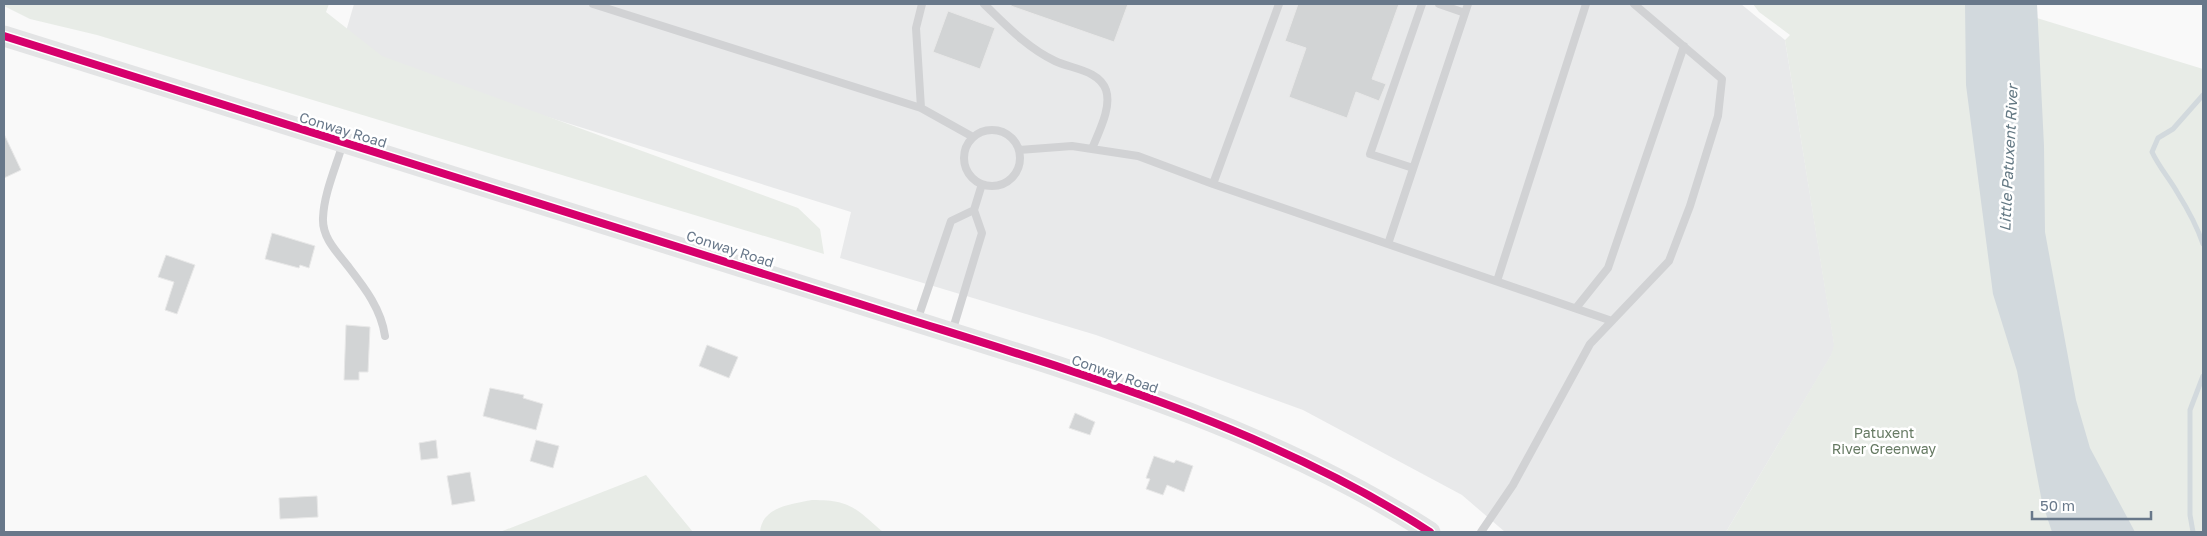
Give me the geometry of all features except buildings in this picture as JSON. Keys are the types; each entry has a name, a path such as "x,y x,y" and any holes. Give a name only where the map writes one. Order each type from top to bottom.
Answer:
{"street":[{"name":"Conway Road","path":"4,36 343,143 610,223 1140,395 1232,429 1324,472 1396,510 1430,532"}],"lane":[{"path":"593,4 921,108 973,137"},
{"path":"921,108 916,28 922,4"},
{"path":"984,4 1020,38 1054,60 1096,76 1106,90 1107,107 1092,149"},
{"path":"1214,184 1279,4"},
{"path":"1413,168 1370,154 1422,4"},
{"path":"1439,4 1465,13"},
{"path":"1388,244 1468,4"},
{"path":"1497,281 1586,4"},
{"path":"1481,532 1513,485 1590,344 1669,261 1690,206 1718,116 1722,79 1634,4"},
{"path":"1576,308 1608,268 1684,46"},
{"path":"1001,131 1015,142 1019,150 1018,167 1014,174 1000,184 982,184 974,180 967,172 964,163 967,144 981,132 1001,131"},
{"path":"343,143 326,203 323,218 325,232 331,244 374,303 380,315 385,336"},
{"path":"1019,150 1072,146 1138,156 1214,184 1612,320"},
{"path":"952,333 982,232 974,210 982,184"},
{"path":"916,322 951,222 974,210"}],"shaded area":[{"path":"354,4 1741,4 1785,40 1835,349 1726,532 1505,532 1462,495 1303,410 1096,335 840,258 851,212 340,52"}],"green space":[{"path":"4,4 329,4 326,12 382,56 798,208 820,229 824,254 97,35 30,19 4,6"},
{"name":"Patuxent River Greenway","path":"1753,4 1991,4 2203,69 2203,532 1726,532 1831,355 1834,345 1785,40 1790,35 1759,12"},
{"path":"646,475 693,532 500,532"},
{"path":"812,500 825,500 852,507 883,532 760,532 766,517 772,512 787,505"}],"water":[{"name":"Little Patuxent River","path":"1965,4 2037,4 2044,146 2045,232 2076,400 2090,448 2135,532 2052,532 2042,502 2017,371 1993,294 1966,85"}],"waterway":[{"path":"2203,95 2173,129 2158,138 2152,152 2188,211 2203,244"},
{"path":"2193,532 2190,515 2190,410 2203,376"}],"cycle path":[{"path":"4,36 1007,350 1153,399 1225,427 1295,458 1364,493 1430,532"}]}
